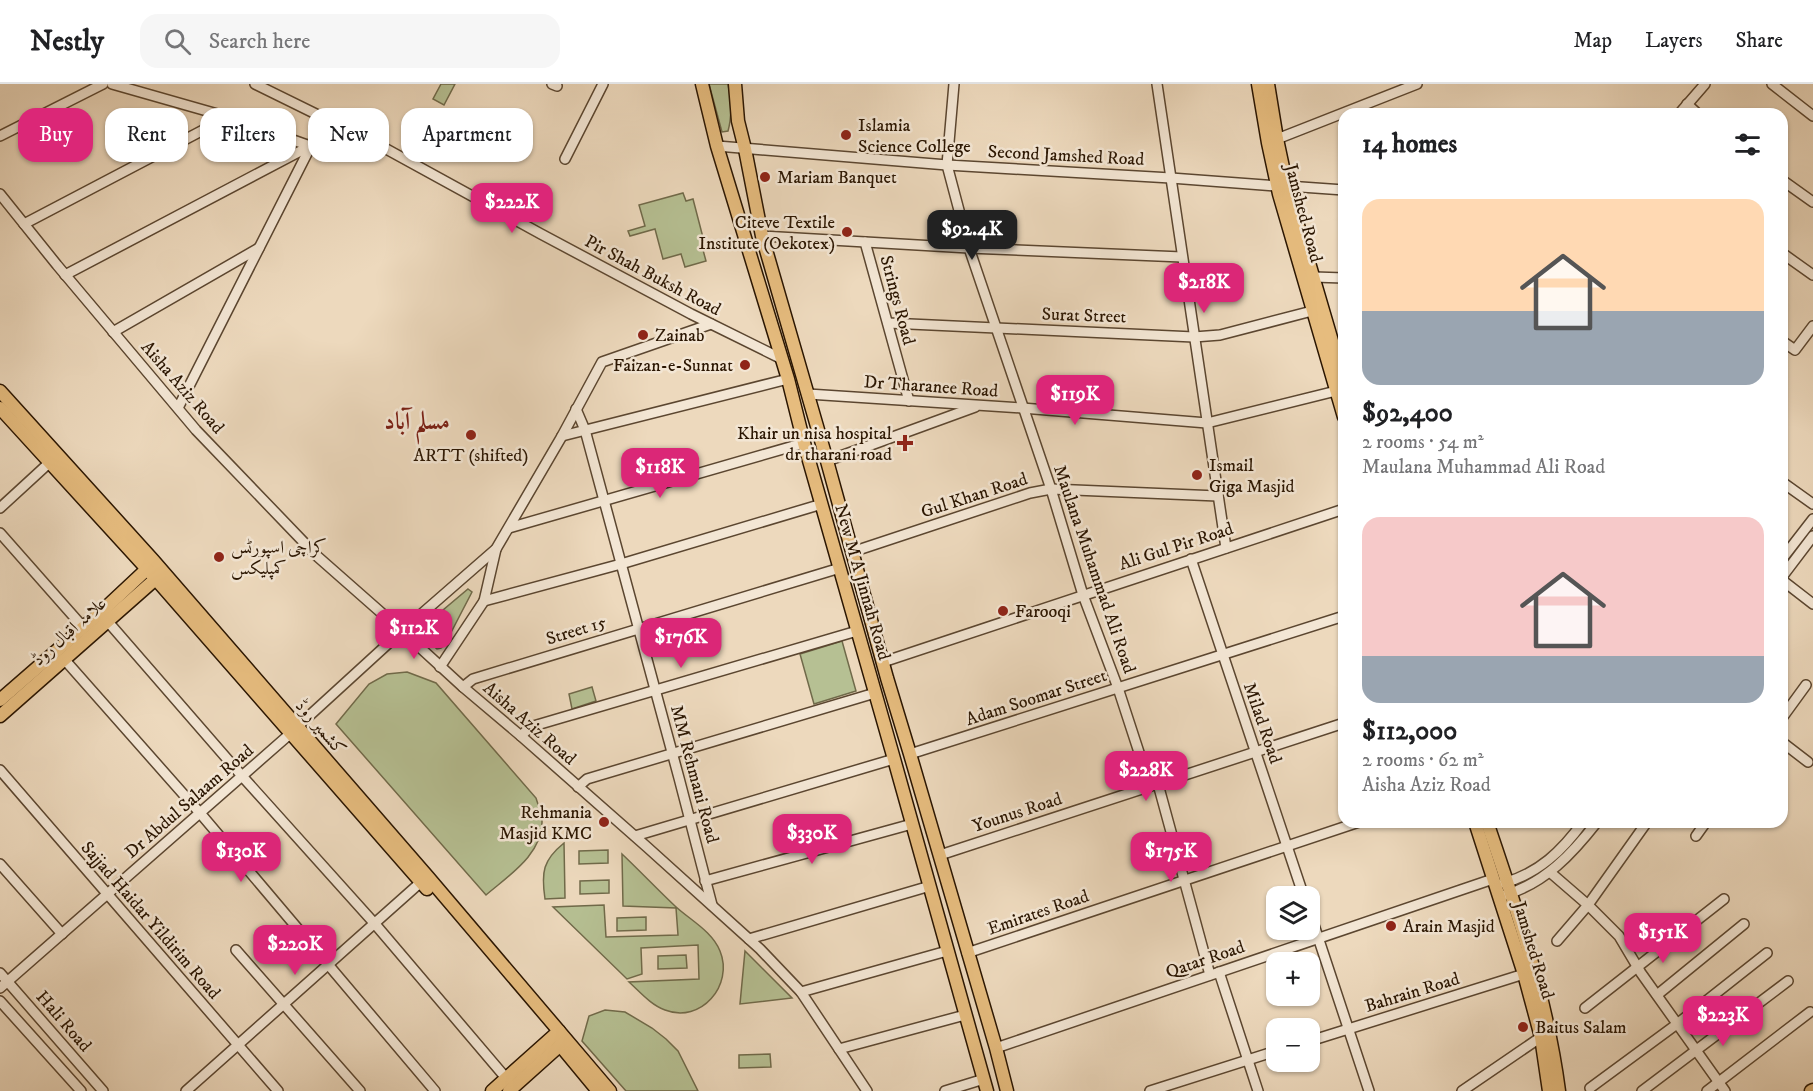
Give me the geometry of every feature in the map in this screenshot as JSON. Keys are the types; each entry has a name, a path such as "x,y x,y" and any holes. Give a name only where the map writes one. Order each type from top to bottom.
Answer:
{"main road":[{"name":"New M A Jinnah Road","path":"702,84 717,146 788,380 985,1085"},
{"name":"New M A Jinnah Road","path":"735,84 738,121 762,236 1007,1091"},
{"name":"Jamshed Road","path":"1258,84 1312,311 1338,376"},
{"name":"Jamshed Road","path":"1268,84 1282,186 1314,277 1338,375"},
{"name":"کشمیر روڈ","path":"0,391 560,1038 598,1091"},
{"name":"کشمیر روڈ","path":"0,408 49,463 155,571"},
{"name":"علامہ اقبال روڈ","path":"0,716 64,659 104,617 155,571"},
{"name":"علامہ اقبال روڈ","path":"0,700 83,627 104,617"},
{"name":"کشمیر روڈ","path":"294,730 421,882 610,1091"},
{"name":"Jamshed Road","path":"1477,828 1502,887 1545,1015 1560,1091"},
{"name":"Jamshed Road","path":"1488,828 1541,1037 1549,1091"},
{"path":"492,1091 560,1038"},
{"path":"509,1091 560,1038"}],"street":[{"path":"0,136 103,84"},
{"path":"112,84 200,109"},
{"name":"Pir Shah Buksh Road","path":"255,84 308,110"},
{"path":"565,159 603,84"},
{"name":"Maulana Muhammad Ali Road","path":"954,84 947,165 969,248 1051,489 1083,595 1154,785 1214,974 1258,1091"},
{"path":"1156,84 1226,548"},
{"path":"1356,108 1417,84"},
{"path":"1683,108 1705,84"},
{"path":"1772,84 1813,116"},
{"path":"1686,104 1691,108"},
{"path":"1277,139 1338,115"},
{"path":"24,224 200,132"},
{"name":"Second Jamshed Road","path":"717,146 947,165 1338,190"},
{"path":"65,275 308,147"},
{"path":"178,408 308,150"},
{"name":"Pir Shah Buksh Road","path":"389,151 540,234 782,359"},
{"path":"1788,184 1813,202"},
{"name":"Aisha Aziz Road","path":"0,194 196,430 318,557 749,939 801,992 867,1091"},
{"path":"762,236 969,248 1182,256"},
{"name":"Strings Road","path":"865,242 909,401"},
{"path":"113,332 259,248"},
{"path":"1788,257 1813,275"},
{"path":"1314,277 1338,278"},
{"name":"Surat Street","path":"888,323 1194,337 1220,336 1312,311"},
{"path":"440,667 484,601 496,549 602,362 711,324"},
{"path":"1788,345 1796,350 1813,326"},
{"name":"Dr Tharanee Road","path":"808,394 1207,423 1338,379"},
{"path":"562,436 788,380"},
{"path":"827,461 980,405"},
{"name":"MM Rehmani Road","path":"576,409 585,430 712,905"},
{"path":"509,528 804,443"},
{"path":"0,508 49,463"},
{"path":"1788,486 1813,504"},
{"name":"Gul Khan Road","path":"852,552 1030,493 1051,489 1218,496"},
{"path":"484,601 621,564 822,504"},
{"name":"Ali Gul Pir Road","path":"883,662 1338,511"},
{"path":"1788,551 1813,519"},
{"path":"0,533 83,627"},
{"path":"1788,571 1813,536"},
{"name":"Dr Abdul Salaam Road","path":"4,985 496,549"},
{"name":"Milad Road","path":"1191,559 1300,886"},
{"name":"Street 15","path":"463,687 473,679 840,568"},
{"path":"1788,584 1813,604"},
{"path":"104,617 375,924 506,1078"},
{"name":"Adam Soomar Street","path":"910,754 1338,618"},
{"path":"521,736 530,727 857,631"},
{"path":"64,659 200,813 435,1091"},
{"path":"1788,710 1806,686"},
{"path":"578,787 587,779 875,693"},
{"name":"Younus Road","path":"940,855 1338,725"},
{"path":"1788,747 1808,762"},
{"path":"635,837 894,759"},
{"name":"Sajjad Haidar Yildirim Road","path":"0,770 278,1091"},
{"path":"705,881 912,824"},
{"name":"Emirates Road","path":"967,953 1341,828"},
{"path":"1502,887 1535,871 1547,862 1577,828"},
{"path":"1502,887 1551,873 1592,828"},
{"path":"1557,941 1588,905 1643,828"},
{"path":"1696,836 1702,828"},
{"path":"0,864 62,934"},
{"path":"1551,873 1619,936 1657,995 1725,1091"},
{"path":"186,1091 421,882"},
{"path":"749,939 930,886"},
{"name":"Qatar Road","path":"1320,938 1502,887"},
{"path":"1585,1008 1724,898"},
{"path":"1657,995 1744,924"},
{"name":"Qatar Road","path":"996,1048 1315,940"},
{"path":"1318,940 1369,1091"},
{"path":"236,950 360,1091"},
{"path":"801,992 947,951"},
{"path":"1590,1088 1677,1024 1767,953"},
{"name":"Hali Road","path":"0,973 4,985 103,1091"},
{"name":"Bahrain Road","path":"1320,1038 1524,974"},
{"path":"1642,1091 1788,981"},
{"name":"Hali Road","path":"0,1001 81,1091"},
{"path":"1707,1091 1810,1012"},
{"path":"839,1049 965,1016"},
{"path":"1462,1091 1474,1088 1541,1037"},
{"path":"1150,1091 1266,1054"},
{"path":"945,1091 985,1085"}],"green space":[{"path":"441,84 455,84 444,105 433,99"},
{"path":"709,84 728,84 731,108 728,131 722,132"},
{"path":"683,193 686,201 693,199 706,249 703,250 706,261 685,267 681,254 663,259 655,229 630,236 628,231 645,226 639,205"},
{"path":"468,589 472,592 445,644 437,649 423,637 421,632 424,626"},
{"path":"842,641 856,691 814,704 800,654"},
{"path":"407,672 436,683 536,798 541,812 541,833 531,854 514,872 486,895 336,724 369,684 387,674"},
{"path":"592,687 596,701 572,709 569,694"},
{"path":"564,843 565,898 545,899 543,881 545,867 552,855"},
{"path":"608,850 608,863 579,864 579,851"},
{"path":"622,854 675,906 706,932 720,951 723,964 722,977 718,988 702,1006 678,1013 665,1010 650,1002 629,982 699,979 698,945 641,948 642,974 627,979 553,907 604,905 606,937 678,935 676,908 623,906"},
{"path":"609,880 609,893 580,894 580,881"},
{"path":"646,917 646,930 617,931 617,918"},
{"path":"745,951 792,998 740,1004"},
{"path":"686,955 687,968 658,969 658,956"},
{"path":"605,1010 625,1012 666,1039 678,1051 698,1091 626,1091 582,1041 589,1016"},
{"path":"770,1054 771,1067 739,1068 739,1055"}],"place":[{"name":"Islamia Science College","path":"846,135"},
{"name":"Mariam Banquet","path":"765,177"},
{"name":"Citeve Textile Institute (Oekotex)","path":"847,232"},
{"name":"Zainab","path":"643,335"},
{"name":"Faizan-e-Sunnat","path":"745,365"},
{"name":"ARTT (shifted)","path":"471,435"},
{"name":"Khair un nisa hospital dr tharani road","path":"905,443"},
{"name":"Ismail Giga Masjid","path":"1197,475"},
{"name":"کراچی اسپورٹس کمپلیکس","path":"219,557"},
{"name":"Farooqi","path":"1003,611"},
{"name":"Rehmania Masjid KMC","path":"604,822"},
{"name":"Arain Masjid","path":"1391,926"},
{"name":"Baitus Salam","path":"1523,1027"}],"district":[{"name":"مسلم آباد","path":"417,421"}]}
